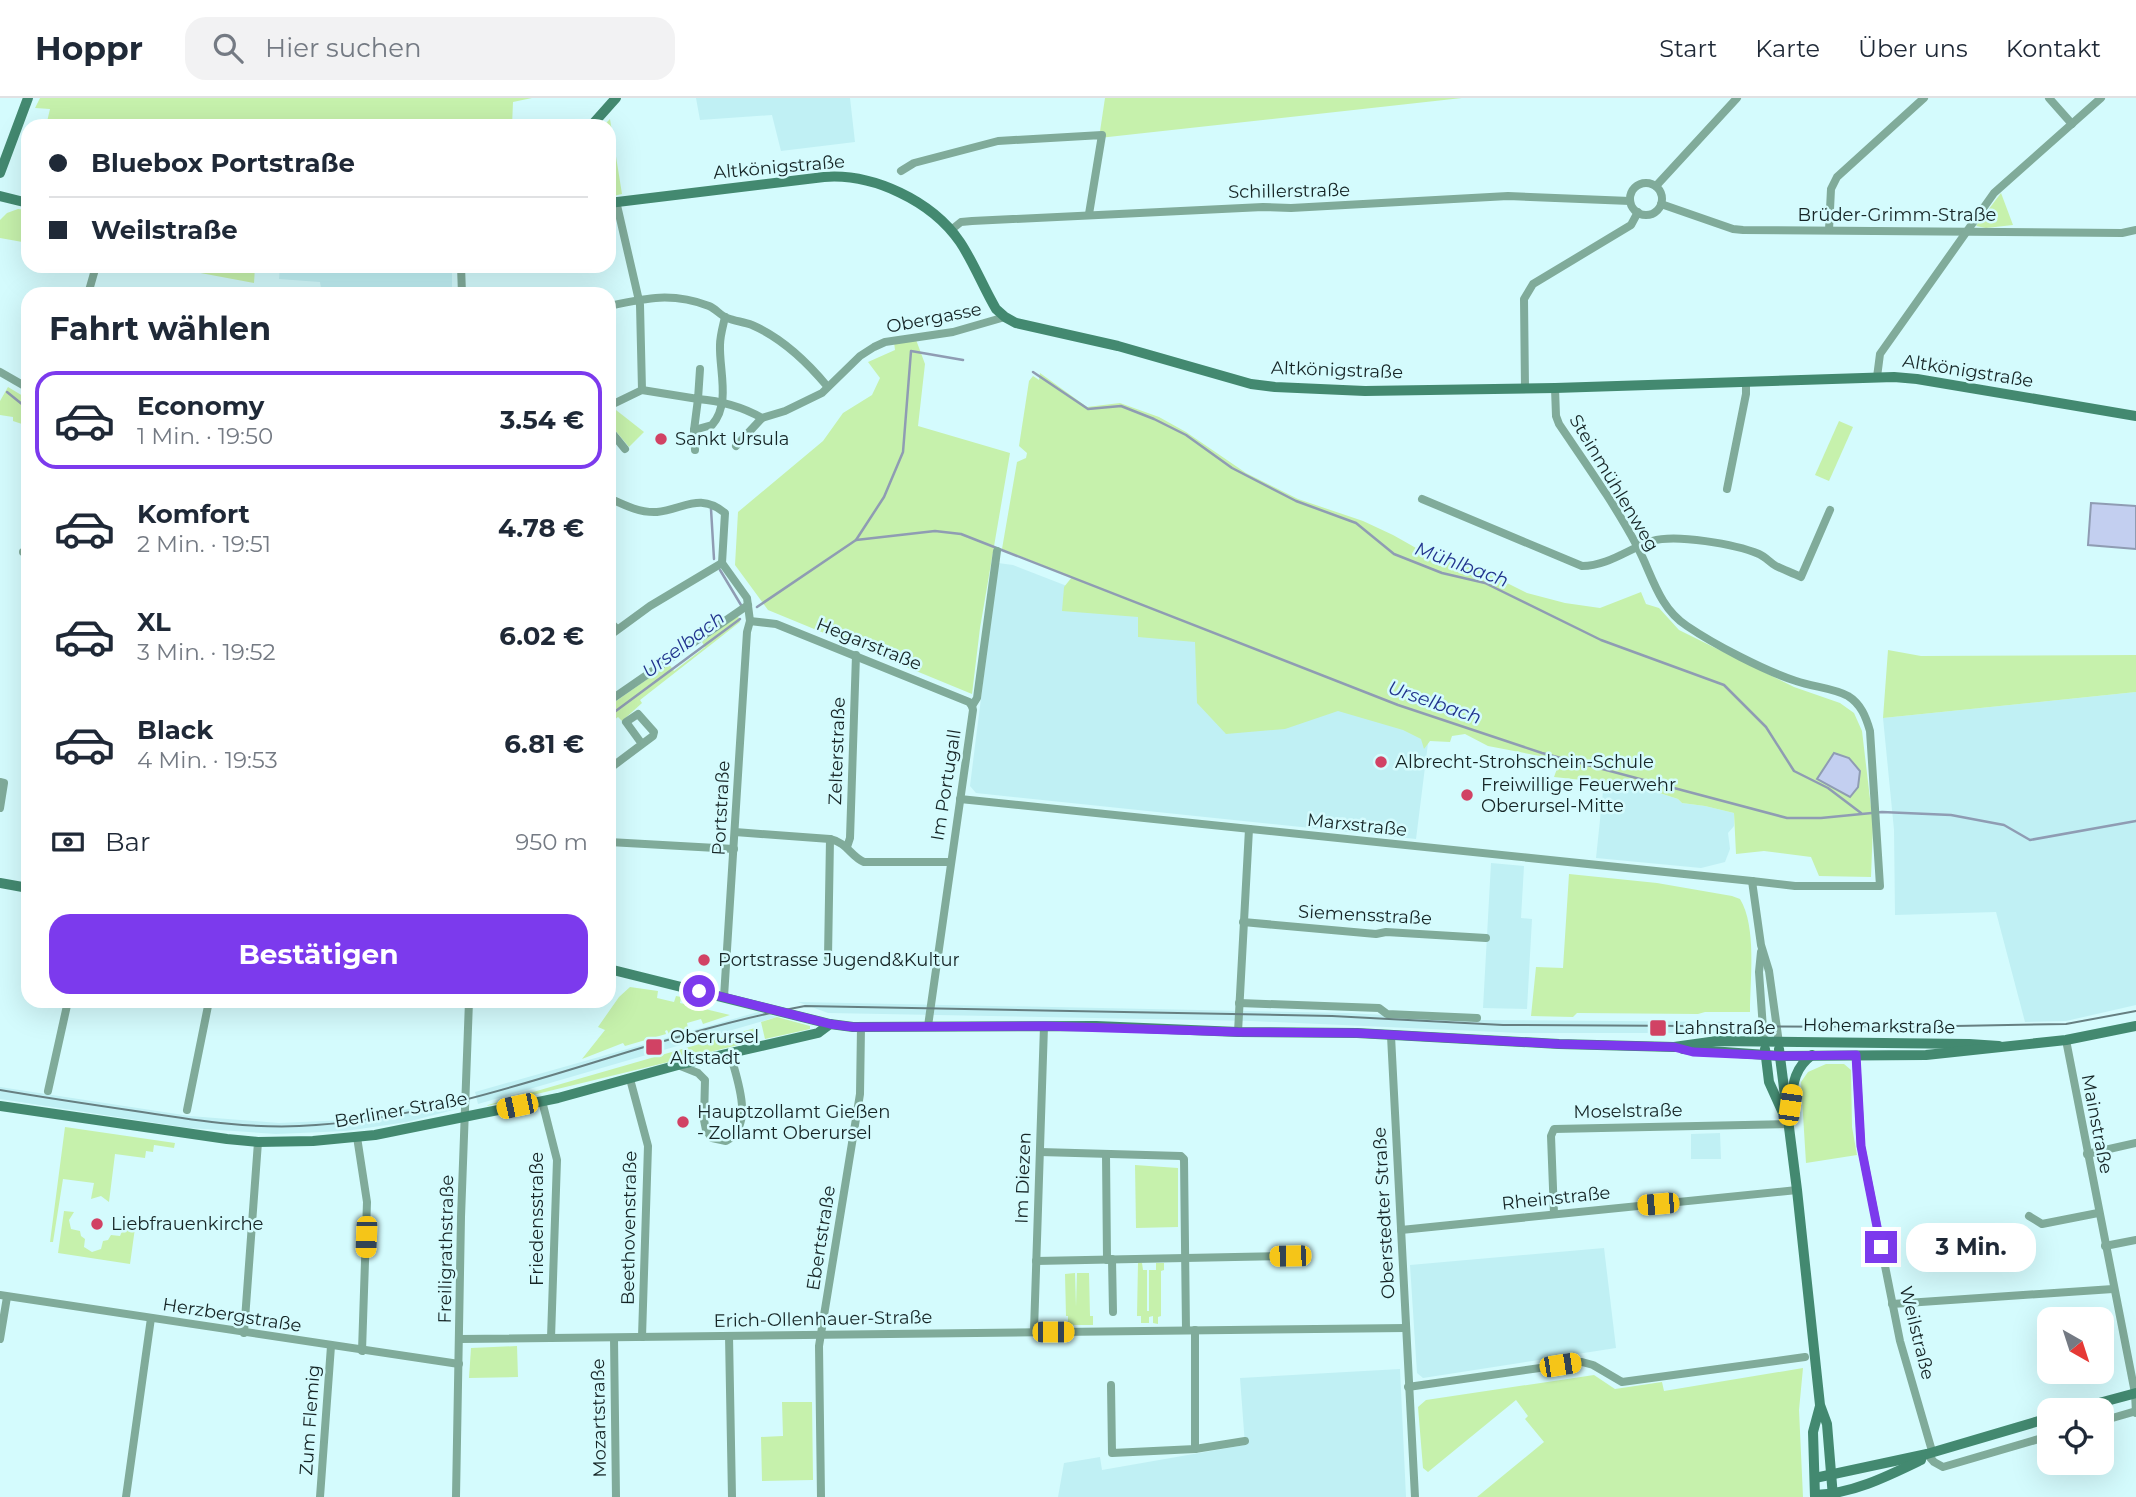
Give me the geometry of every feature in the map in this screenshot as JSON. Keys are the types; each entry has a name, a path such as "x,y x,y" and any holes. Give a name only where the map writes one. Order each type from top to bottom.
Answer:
{"street":[{"path":"0,173 28,98"},
{"path":"597,119 616,98"},
{"path":"1656,186 1737,98"},
{"path":"1829,230 1831,189 1837,177 1924,98"},
{"path":"2049,98 2071,124"},
{"path":"1877,377 1880,354 2000,186 2101,98"},
{"path":"901,171 914,163 998,141 1102,135 1089,214"},
{"name":"Altkönigstraße","path":"616,202 847,177 860,178 906,196 951,230 990,299 1005,317 1016,323 1118,346 1251,384 1366,391 1555,388 1877,377 1917,379 2136,416"},
{"path":"1646,183 1656,186 1661,194 1658,209 1649,214 1638,212 1630,201 1637,186 1646,183"},
{"path":"0,196 21,201"},
{"name":"Schillerstraße","path":"951,230 961,222 972,221 1263,207 1304,208 1508,196 1630,201"},
{"name":"Brüder-Grimm-Straße","path":"1661,204 1733,229 2122,233 2136,230"},
{"path":"1525,388 1524,299 1527,291 1533,284 1631,225 1638,212"},
{"path":"616,213 639,299 642,390"},
{"path":"616,304 659,296 691,300 713,308 725,317 766,332 809,364 827,386"},
{"path":"694,430 712,425 720,414 720,344 725,317"},
{"name":"Obergasse","path":"736,446 761,418 801,404 822,393 860,356 885,342 953,331 1005,317"},
{"path":"695,450 694,430 700,369"},
{"path":"0,372 21,384"},
{"path":"1727,489 1746,394 1746,381"},
{"name":"Steinmühlenweg","path":"1555,388 1559,424 1637,546 1658,594 1670,613 1725,648 1795,681 1849,697 1860,707 1870,731 1880,887"},
{"path":"616,402 642,390 722,401 761,418"},
{"path":"616,438 625,449"},
{"path":"1422,499 1582,566 1601,564 1637,546 1657,540 1677,539 1759,554 1774,565 1801,577 1830,510"},
{"path":"616,501 656,512 688,503 710,503 724,513 722,563 747,598 748,605 616,696"},
{"name":"Im Portugall","path":"928,1026 974,710 972,706 977,698 997,551"},
{"path":"617,629 722,563"},
{"name":"Portstraße","path":"724,997 747,632 750,621 748,605"},
{"name":"Hegarstraße","path":"750,621 776,624 969,702 972,706"},
{"name":"Zelterstraße","path":"847,847 850,838 856,655"},
{"path":"616,764 642,744"},
{"path":"0,807 2,782"},
{"name":"Marxstraße","path":"960,799 1795,886 1880,887"},
{"path":"1238,1032 1249,829"},
{"path":"735,832 830,839 840,842 857,859 864,862 951,862"},
{"path":"828,957 830,839"},
{"path":"616,842 734,849"},
{"path":"1752,881 1779,1043 1820,1405 1827,1424 1833,1496"},
{"path":"0,883 21,887"},
{"name":"Siemensstraße","path":"1243,922 1376,934 1385,932 1486,938"},
{"path":"1761,946 1759,972 1769,1082 1788,1124"},
{"name":"Hohemarkstraße","path":"616,971 830,1024 861,1027 1044,1026 1357,1033 1674,1047 1717,1041 1999,1046"},
{"path":"1239,1003 1379,1008 1387,1014 1477,1018"},
{"path":"48,1091 66,1008"},
{"path":"187,1110 208,1008"},
{"name":"Freiligrathstraße","path":"456,1497 469,1008"},
{"name":"Berliner Straße","path":"0,1106 192,1135 258,1142 357,1138 542,1101 678,1065 818,1033 830,1024"},
{"name":"Im Diezen","path":"1034,1332 1044,1026"},
{"name":"Hohemarkstraße","path":"1674,1047 1693,1052 1766,1056 1926,1055 2066,1040 2136,1026"},
{"name":"Ebertstraße","path":"821,1497 819,1346 860,1094 861,1027"},
{"name":"Oberstedter Straße","path":"1391,1036 1415,1497"},
{"name":"Mainstraße","path":"2066,1040 2135,1393 2136,1412"},
{"path":"678,1065 698,1073 705,1080 706,1130 712,1138 726,1141 737,1132 742,1110 730,1053"},
{"path":"1788,1124 1794,1077 1803,1062 1812,1055"},
{"name":"Weilstraße","path":"1856,1055 1861,1146 1900,1341 1930,1453"},
{"name":"Beethovenstraße","path":"629,1079 648,1152 642,1337"},
{"name":"Friedensstraße","path":"542,1101 557,1160 551,1338"},
{"name":"Moselstraße","path":"1555,1214 1551,1136 1554,1129 1788,1124"},
{"path":"357,1138 367,1202 362,1351"},
{"path":"244,1333 258,1142"},
{"path":"2087,1154 2136,1143"},
{"path":"1040,1152 1181,1156 1184,1159 1195,1449"},
{"path":"1106,1154 1113,1312"},
{"name":"Rheinstraße","path":"1401,1230 1797,1190"},
{"path":"2029,1216 2042,1224 2098,1213"},
{"path":"2105,1246 2136,1240"},
{"path":"1036,1261 1290,1256"},
{"path":"1892,1304 2113,1289"},
{"path":"0,1339 4,1296"},
{"name":"Herzbergstraße","path":"4,1296 459,1364"},
{"path":"126,1497 151,1318"},
{"name":"Erich-Ollenhauer-Straße","path":"460,1339 1406,1328"},
{"path":"730,1336 732,1497"},
{"name":"Mozartstraße","path":"614,1338 616,1497"},
{"name":"Zum Flemig","path":"320,1497 331,1346"},
{"path":"1408,1387 1582,1362 1593,1365 1622,1382 1805,1357"},
{"path":"1111,1385 1112,1453 1195,1449 1245,1441"},
{"path":"2114,1399 2135,1393"},
{"path":"1820,1405 1813,1432 1815,1496 1833,1496 1890,1474 1930,1453"},
{"path":"2114,1418 2136,1412"},
{"path":"1815,1478 1930,1453 2037,1422"},
{"path":"1930,1453 1934,1462 1943,1467 2037,1440"}],"shaded area":[{"path":"696,98 850,98 855,142 781,151 772,115 700,120"},
{"path":"279,273 452,273 452,287 321,287 320,282 279,279"},
{"path":"2091,503 2136,506 2136,549 2088,545"},
{"path":"998,563 1013,565 1430,727 1416,839 976,793 970,786"},
{"path":"2136,692 2136,1005 2066,1021 2025,1022 1996,912 1895,915 1894,830 1883,718"},
{"path":"1834,753 1849,758 1860,771 1858,787 1850,797 1817,779"},
{"path":"1604,782 1638,786 1678,799 1682,803 1734,813 1734,826 1728,833 1730,849 1725,862 1701,868 1596,858"},
{"path":"1491,863 1524,866 1521,918 1532,919 1527,1009 1483,1008"},
{"path":"798,1002 1347,1013 1481,1020 1737,1022 1752,1023 1752,1030 1749,1033 1520,1033 1251,1021 828,1013"},
{"path":"758,1012 777,1017 478,1104 475,1092"},
{"path":"0,1087 190,1116 279,1123 346,1120 451,1099 460,1098 460,1101 457,1109 407,1122 346,1131 276,1134 189,1128 0,1099"},
{"path":"1720,1133 1721,1159 1691,1159 1691,1134"},
{"path":"1604,1248 1616,1348 1423,1378 1417,1373 1410,1265"},
{"path":"1400,1369 1406,1497 1058,1497 1064,1463 1100,1457 1102,1470 1245,1445 1240,1378"}],"green space":[{"path":"40,98 532,98 513,102 512,119 48,119 50,109 35,108"},
{"path":"1105,98 1462,98 1099,138"},
{"path":"616,156 622,194 616,195"},
{"path":"2001,193 2013,225 1986,228 1976,226"},
{"path":"21,209 21,242 0,238 0,220 7,213"},
{"path":"200,273 255,273 254,283"},
{"path":"915,337 925,364 918,426 1010,453 980,628 972,694 768,610 735,565 738,512 823,441 843,413 872,395 880,378 868,362 895,350 894,342"},
{"path":"1040,373 1087,407 1120,403 1159,417 1246,473 1298,499 1363,521 1432,557 1485,572 1527,593 1565,603 1600,608 1641,592 1646,604 1659,608 1679,630 1794,687 1840,703 1854,713 1862,731 1873,824 1871,877 1819,876 1811,857 1764,851 1736,854 1734,813 1682,803 1678,799 1638,786 1554,777 1559,763 1550,758 1488,746 1465,734 1452,736 1450,742 1430,741 1424,749 1421,739 1403,730 1338,711 1285,729 1226,734 1197,703 1195,642 1138,637 1138,617 1062,611 1064,587 1072,577 1002,549 1017,462 1026,458 1027,453 1019,446 1029,381 1033,376 1039,380"},
{"path":"8,387 21,395 21,424 13,421 13,417 0,415 0,401"},
{"path":"616,410 644,432 629,447 616,431"},
{"path":"1839,421 1853,427 1829,481 1815,475"},
{"path":"738,616 740,622 640,700 642,703 622,721 618,717 616,719 616,701 669,664 674,671 705,647 702,642"},
{"path":"1888,650 1921,656 2136,655 2136,692 1883,718"},
{"path":"1569,874 1657,883 1740,899 1751,939 1750,1012 1577,1013 1573,1017 1531,1016 1536,967 1563,968"},
{"path":"630,987 658,991 657,998 674,1002 676,996 681,997 680,1003 730,1015 703,1024 701,1019 687,1023 688,1028 669,1034 667,1030 666,1034 625,1046 623,1043 582,1059 605,1030 598,1027 611,1008 616,1008 619,997"},
{"path":"777,1017 810,1026 810,1029 765,1039 761,1022"},
{"path":"755,1028 759,1040 487,1106 488,1105"},
{"path":"1826,1064 1844,1064 1851,1070 1852,1127 1857,1155 1806,1163 1801,1082 1808,1072"},
{"path":"65,1127 175,1143 174,1148 154,1145 153,1152 146,1151 145,1158 115,1154 109,1202 101,1196 91,1199 94,1183 63,1179 53,1242 50,1242"},
{"path":"1135,1165 1178,1168 1178,1227 1136,1228"},
{"path":"64,1211 74,1212 69,1220 71,1229 80,1231 85,1239 84,1247 92,1252 101,1249 103,1241 108,1240 111,1235 120,1236 124,1227 135,1228 130,1264 58,1253"},
{"path":"1138,1263 1142,1263 1143,1270 1147,1270 1149,1311 1149,1270 1156,1270 1156,1263 1164,1263 1164,1270 1161,1271 1161,1316 1158,1317 1158,1324 1153,1323 1153,1316 1149,1317 1149,1323 1141,1323 1141,1316 1137,1316"},
{"path":"1075,1273 1076,1307 1077,1273 1089,1273 1090,1316 1093,1316 1093,1325 1068,1325 1065,1274"},
{"path":"517,1346 518,1377 469,1378 471,1348"},
{"path":"1803,1368 1799,1410 1803,1497 1477,1497 1544,1442 1525,1419 1528,1416 1516,1400 1428,1472 1423,1468 1418,1407 1426,1400 1594,1375 1615,1389 1662,1382 1664,1391"},
{"path":"782,1402 812,1402 813,1480 762,1481 761,1437 783,1436"}],"waterway":[{"name":"Mühlbach","path":"856,540 884,497 903,452 911,351 963,360"},
{"name":"Mühlbach","path":"1033,372 1088,409 1121,406 1186,435 1232,468 1296,501 1356,523 1394,554 1442,573 1485,583 1601,640 1724,685 1766,727 1794,771 1828,788 1861,813"},
{"name":"Urselbach","path":"7,392 21,403"},
{"name":"Mühlbach","path":"711,509 714,559"},
{"name":"Urselbach","path":"757,607 856,540 935,531 961,534 1398,705 1542,753 1787,818 1821,818 1882,812 1951,815 2004,825 2030,840 2136,821"},
{"name":"Mühlbach","path":"720,570 741,605"},
{"name":"Urselbach","path":"616,711 740,619"}],"tram line":[{"path":"0,1090 207,1121 272,1126 316,1125 379,1118 440,1106 744,1019 805,1006 1332,1016 1503,1025 1902,1027 2066,1024 2136,1011"}],"place":[{"name":"Sankt Ursula","path":"661,439"},
{"name":"Albrecht-Strohschein-Schule","path":"1381,762"},
{"name":"Freiwillige Feuerwehr Oberursel-Mitte","path":"1467,795"},
{"name":"Portstrasse Jugend&Kultur","path":"704,960"},
{"name":"Lahnstraße","path":"1658,1028"},
{"name":"Oberursel Altstadt","path":"654,1047"},
{"name":"Hauptzollamt Gießen - Zollamt Oberursel","path":"683,1122"},
{"name":"Liebfrauenkirche","path":"97,1224"}],"route":[{"path":"699,991 830,1024 853,1027 1044,1026 1357,1033 1674,1047 1693,1052 1780,1056 1856,1055 1861,1146 1881,1247"}]}
